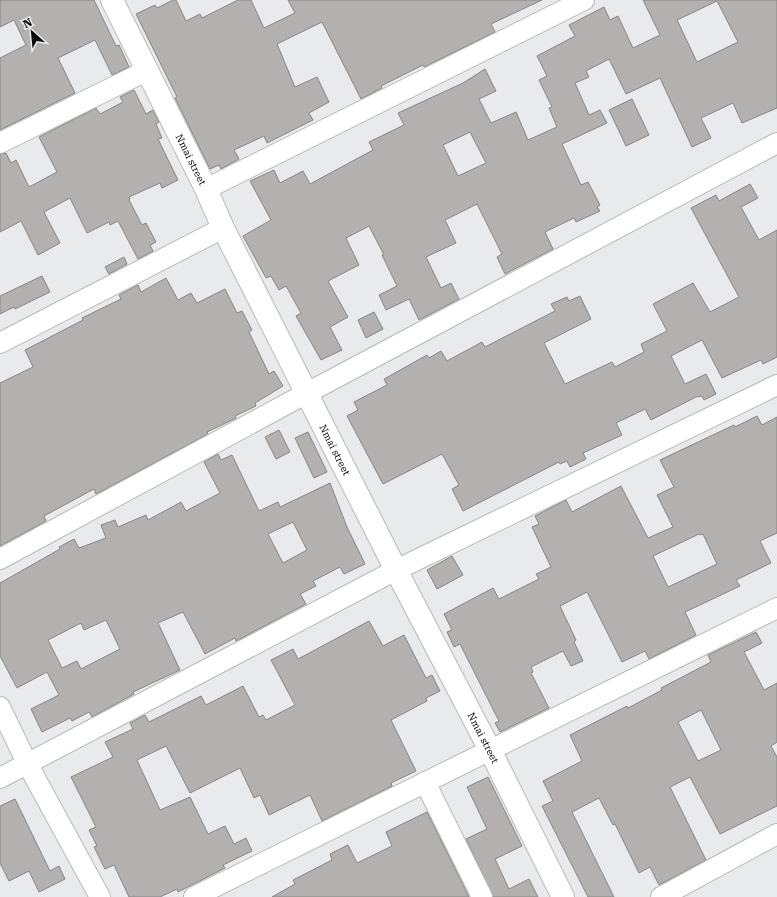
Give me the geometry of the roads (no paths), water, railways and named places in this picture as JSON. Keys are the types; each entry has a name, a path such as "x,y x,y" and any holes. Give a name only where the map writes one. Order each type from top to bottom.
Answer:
{"street":[{"name":"Nmai street","path":"114,0 206,188 223,228 396,570 490,750 563,897"},
{"path":"206,188 584,0"},
{"path":"0,143 148,70"},
{"path":"0,559 307,393 777,143"},
{"path":"0,343 223,228"},
{"path":"0,778 28,765 396,570 777,385"},
{"path":"194,897 777,608"},
{"path":"0,707 28,765 100,897"},
{"path":"426,782 482,897"},
{"path":"661,897 777,834"}]}
